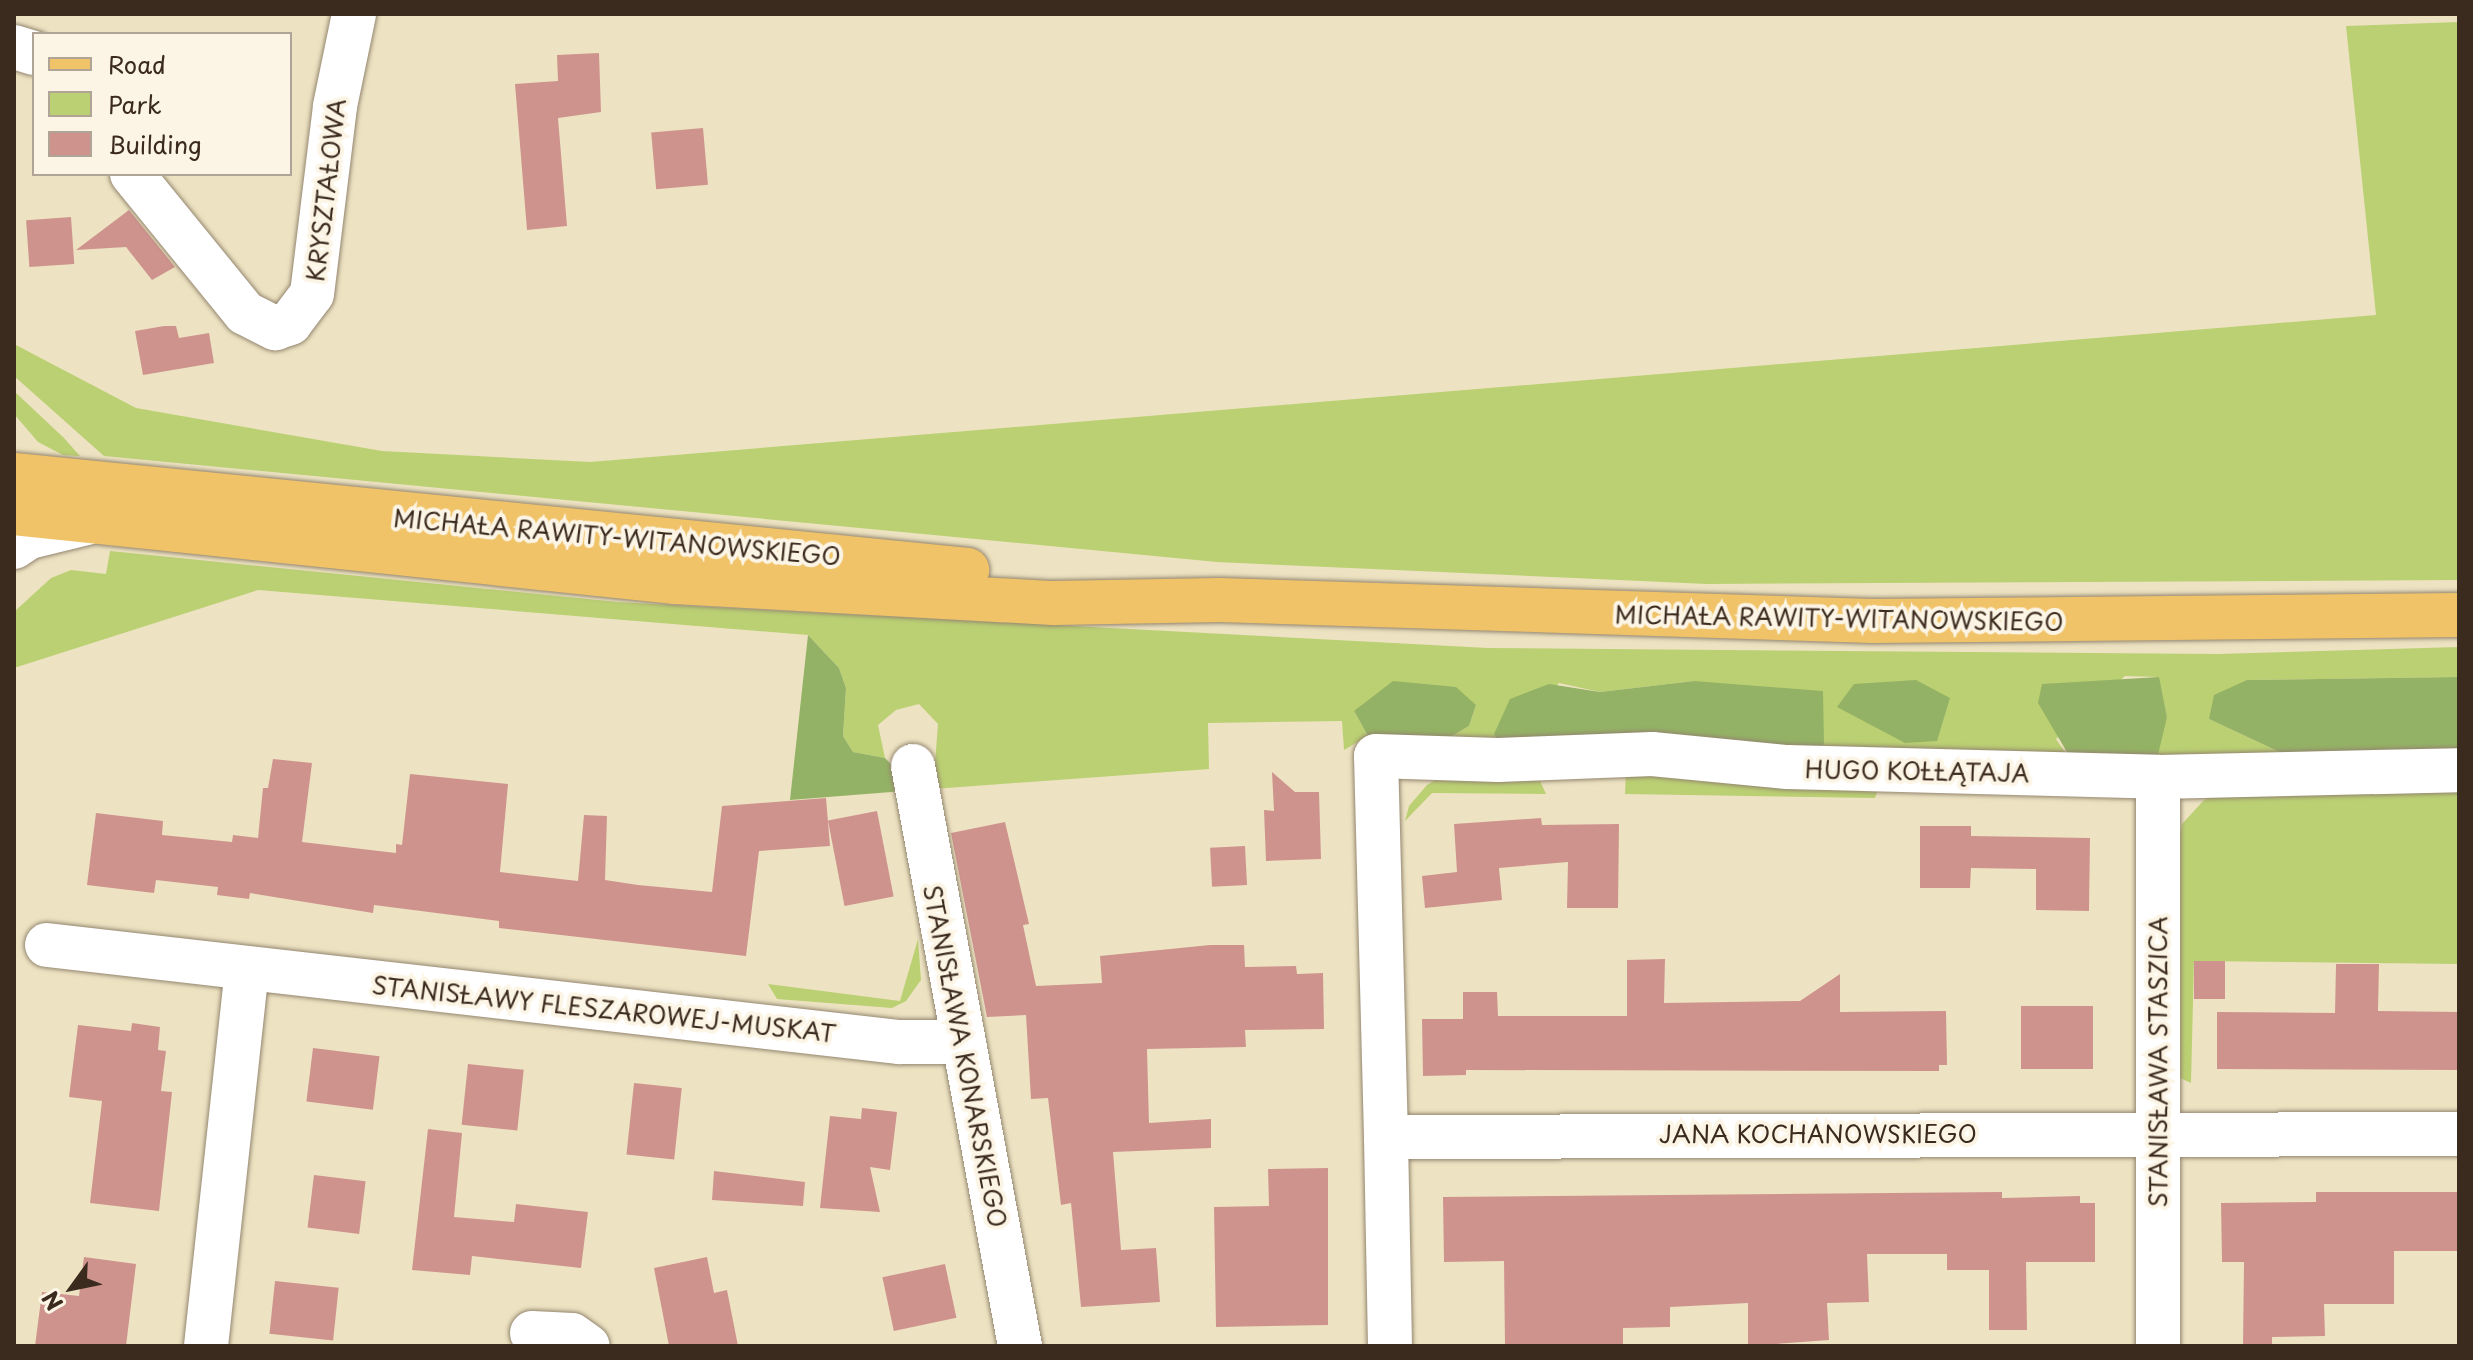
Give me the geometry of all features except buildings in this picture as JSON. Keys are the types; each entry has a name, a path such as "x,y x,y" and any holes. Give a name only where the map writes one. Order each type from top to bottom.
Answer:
{"main road":[{"name":"MICHAŁA RAWITY-WITANOWSKIEGO","path":"14,475 320,509 1056,577 1220,600"},
{"name":"MICHAŁA RAWITY-WITANOWSKIEGO","path":"14,513 745,587 1053,603 1220,600 1888,621 2459,615"}],"street":[{"name":"KRYSZTAŁOWA","path":"134,176 245,313 275,328 290,323 312,294 335,106 354,14"},
{"path":"14,547 29,537 93,522"},
{"name":"HUGO KOŁŁĄTAJA","path":"1386,1137 1376,756 1498,760 1652,754 1787,767 2158,777 2459,770"},
{"name":"STANISŁAWA KONARSKIEGO","path":"913,766 961,1042 1020,1346"},
{"name":"STANISŁAWA STASZICA","path":"2158,777 2158,1346"},
{"name":"STANISŁAWY FLESZAROWEJ-MUSKAT","path":"47,945 899,1042 961,1042"},
{"path":"206,1346 247,969"},
{"name":"JANA KOCHANOWSKIEGO","path":"1386,1137 2459,1134"},
{"path":"1386,1137 1390,1346"},
{"path":"532,1333 572,1335 588,1346"}],"green space":[{"path":"2459,22 2459,580 1707,584 1217,562 104,456 14,376 14,344 136,408 382,451 590,462 2376,315 2346,26"},
{"path":"14,391 80,456 63,455 38,442 14,414"},
{"path":"110,551 617,602 1488,648 2217,654 2459,647 2459,677 2247,680 2209,719 2303,763 2141,772 2167,717 2158,677 2125,676 2056,739 2077,769 1789,763 1694,681 1600,692 1559,683 1505,751 1428,736 1452,736 1469,726 1476,705 1354,711 1368,736 1344,750 1342,721 1208,723 1209,769 933,789 938,724 919,704 896,710 878,725 885,758 853,752 843,736 846,688 839,668 808,635 258,590 14,668 15,611 51,578 71,570 106,574"},
{"path":"808,635 839,668 846,688 843,736 853,752 885,758 898,771 904,791 790,800"},
{"path":"2159,677 2167,717 2157,759 2077,769 2038,703 2042,684"},
{"path":"2459,677 2459,754 2303,763 2209,719 2214,695 2247,680"},
{"path":"1916,680 1950,698 1937,741 1905,743 1837,707 1854,684"},
{"path":"1393,681 1456,687 1476,705 1469,726 1452,736 1368,736 1354,711"},
{"path":"1694,681 1823,691 1824,744 1809,757 1505,751 1494,734 1510,699 1549,684 1600,692"},
{"path":"1456,768 1536,772 1546,794 1432,793 1405,821 1409,806 1427,785"},
{"path":"1626,768 1880,783 1875,798 1625,794"},
{"path":"2459,788 2459,964 2194,961 2191,1083 2178,1077 2170,891 2182,824 2204,800 2220,792"},
{"path":"918,939 921,980 906,1001 892,1008 777,999 768,984 900,1001"}]}
